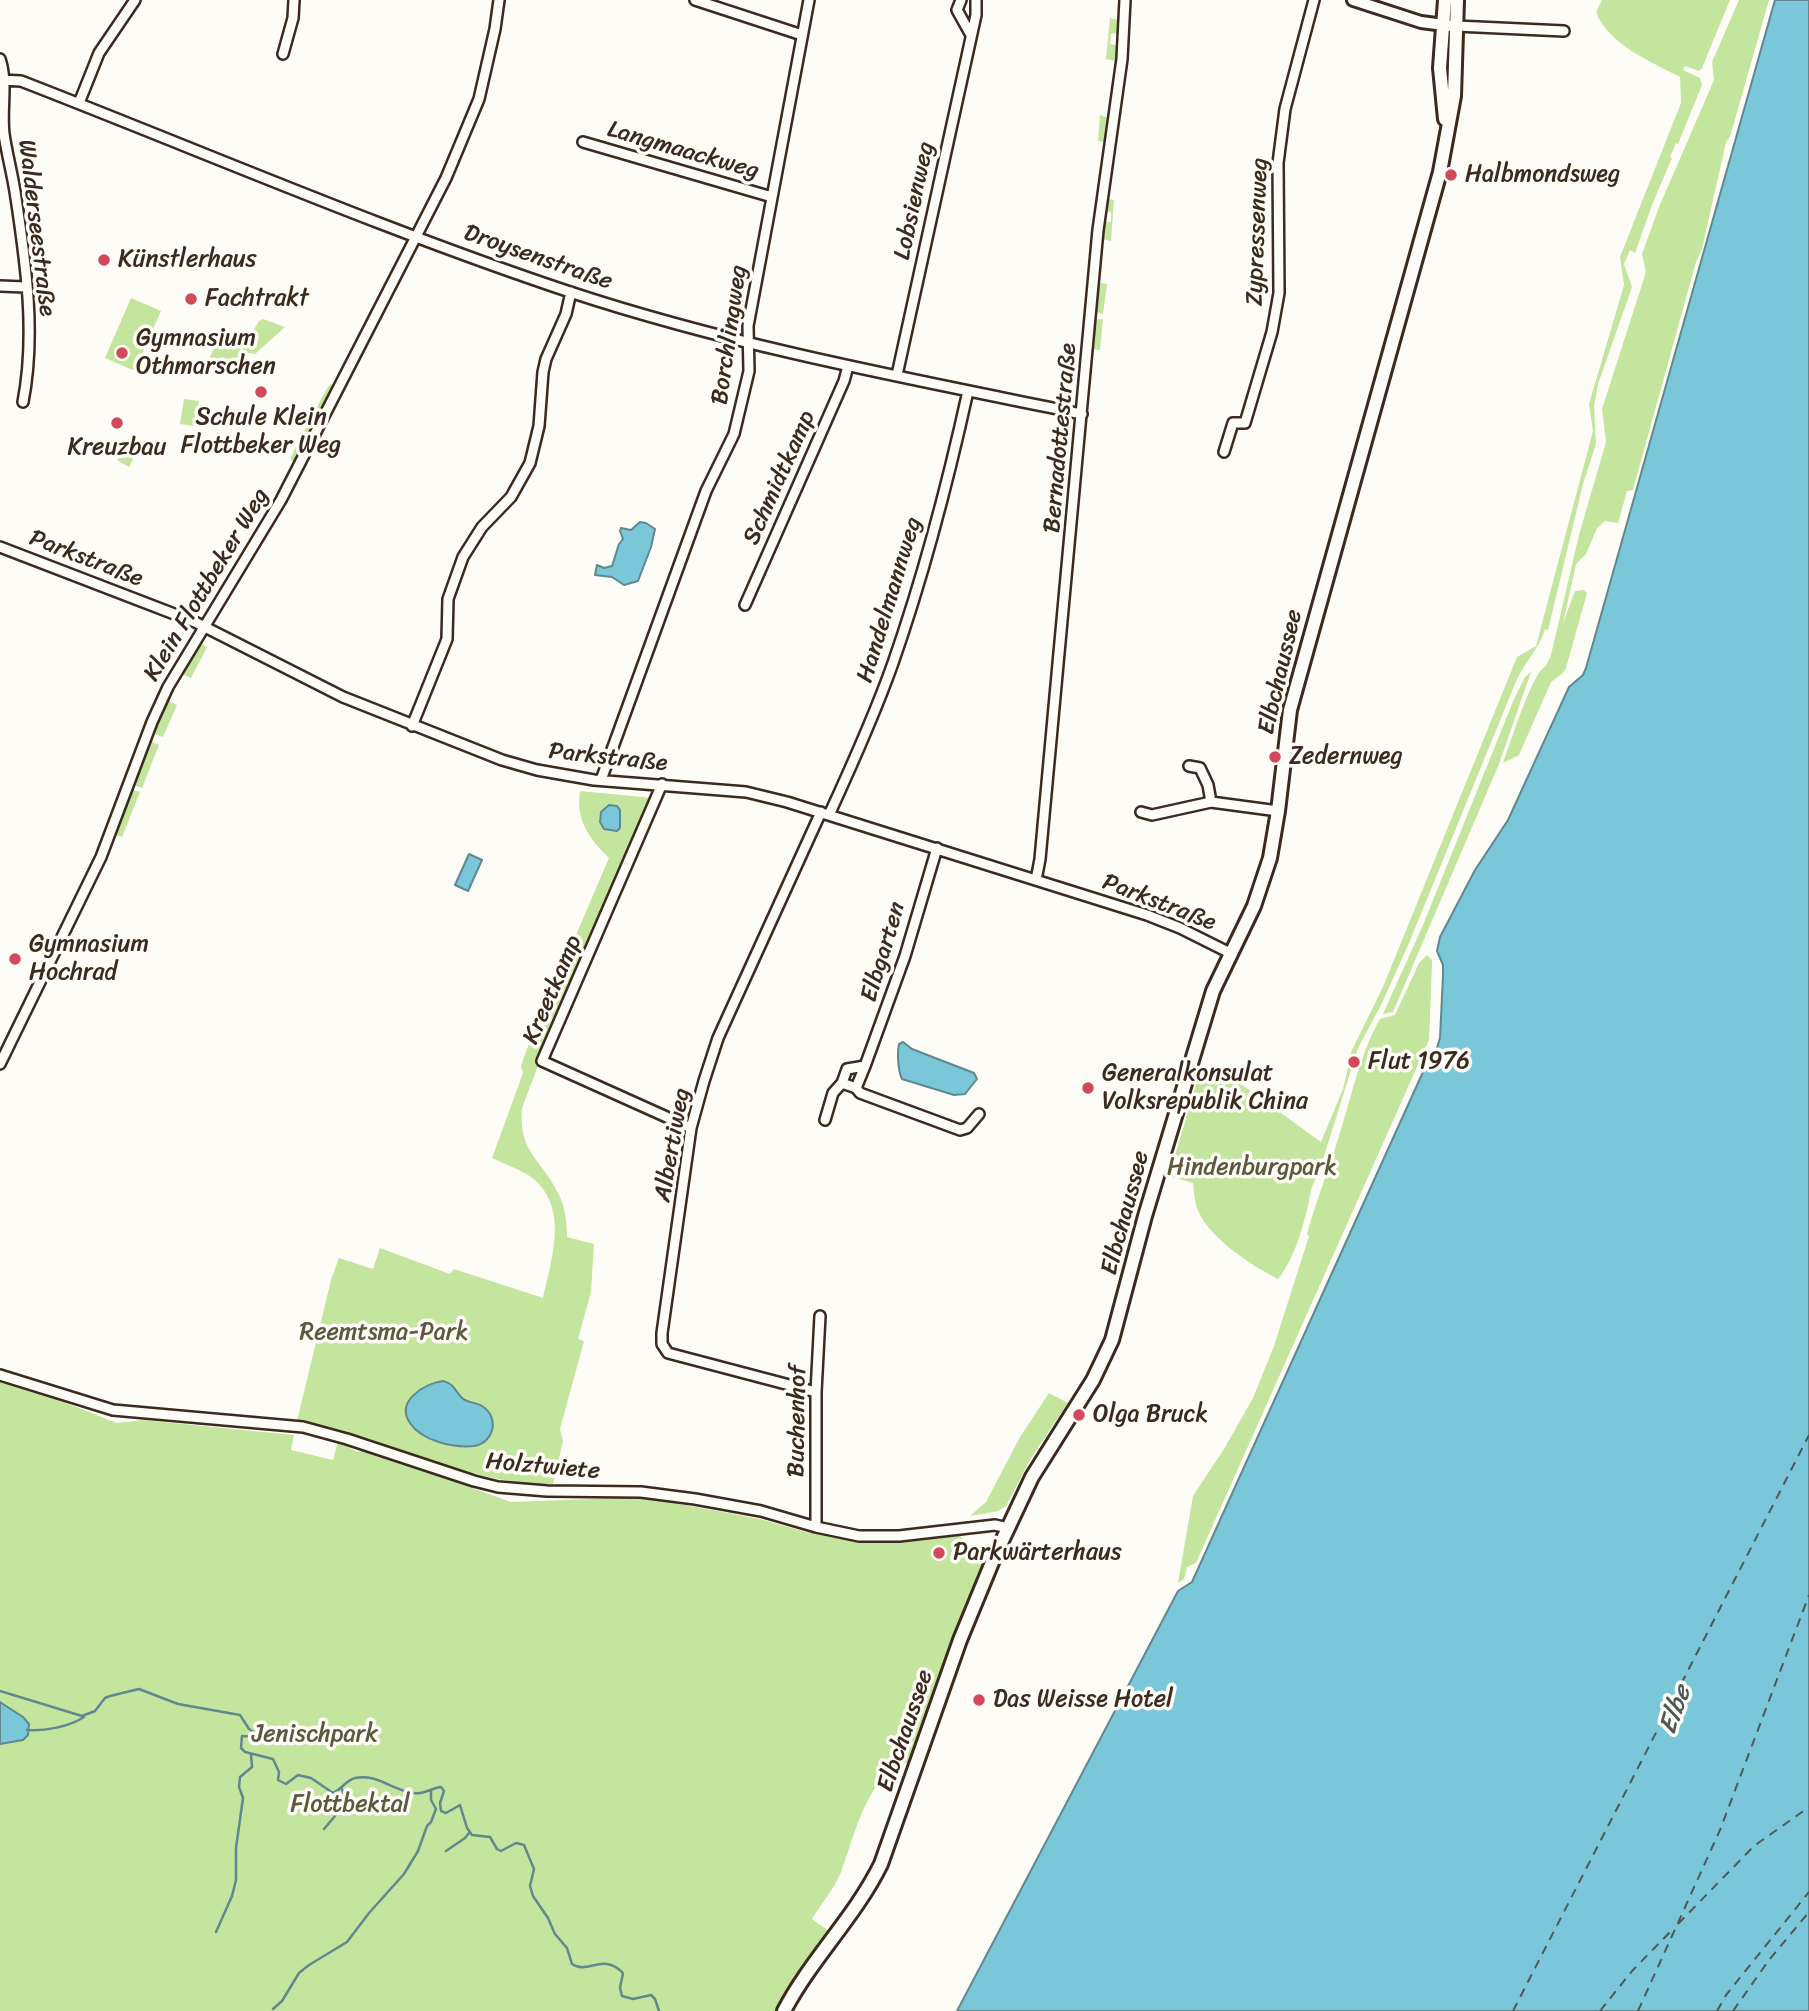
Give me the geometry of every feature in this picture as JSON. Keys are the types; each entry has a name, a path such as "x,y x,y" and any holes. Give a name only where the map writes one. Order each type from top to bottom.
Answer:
{"main road":[{"name":"Elbchaussee","path":"1445,0 1440,68 1446,133"},
{"name":"Elbchaussee","path":"784,2011 804,1977 868,1888 881,1864 960,1640 1008,1528 1032,1477 1093,1380 1112,1340 1145,1216 1210,1001 1248,919 1270,859 1279,811 1290,709 1440,172 1454,96 1457,0"}],"street":[{"path":"79,103 99,52 135,0"},
{"path":"283,54 293,18 294,0"},
{"name":"Klein Flottbeker Weg","path":"0,1064 101,857 158,706 281,500 450,169 479,99 499,0"},
{"path":"695,0 802,35"},
{"name":"Borchlingweg","path":"601,780 706,491 734,434 749,371 748,326 809,0"},
{"path":"961,0 957,10 971,35"},
{"name":"Lobsienweg","path":"897,375 976,15 976,0"},
{"name":"Bernadottestraße","path":"1036,880 1098,230 1122,59 1125,0"},
{"name":"Zypressenweg","path":"1224,452 1233,423 1245,424 1272,332 1279,293 1278,163 1285,109 1314,0"},
{"path":"1353,0 1415,20 1442,25 1564,31"},
{"name":"Walderseestraße","path":"0,59 4,132 16,197 29,334 28,379 23,402"},
{"name":"Droysenstraße","path":"2,80 21,81 416,237 571,292 848,366 1082,414"},
{"name":"Langmaackweg","path":"583,142 772,197"},
{"path":"0,286 25,287"},
{"path":"412,726 447,639 448,599 463,557 482,527 511,497 530,463 539,426 543,372 566,314 571,292"},
{"name":"Schmidtkamp","path":"745,605 844,381 848,366"},
{"name":"Handelmannweg","path":"825,814 866,732 909,615 956,446 968,391"},
{"name":"Parkstraße","path":"0,547 204,626 324,688 412,726 502,760 537,770 601,780 746,792 937,848 1166,922 1230,953"},
{"path":"1189,766 1200,768 1205,775 1211,802"},
{"name":"Kreetkamp","path":"662,784 542,1061 691,1128"},
{"path":"1141,812 1152,815 1211,802 1279,811"},
{"name":"Albertiweg","path":"816,1392 668,1353 662,1344 662,1333 691,1128 718,1038 825,814"},
{"name":"Elbgarten","path":"856,1088 905,956 937,848"},
{"path":"825,1120 833,1093 842,1083 847,1069 865,1066"},
{"path":"842,1083 856,1088 860,1093 960,1130 967,1128 979,1114"},
{"name":"Buchenhof","path":"816,1527 816,1392 820,1316"},
{"name":"Holztwiete","path":"0,1375 113,1410 303,1427 498,1487 547,1491 641,1492 761,1511 859,1536 899,1536 995,1525 1008,1528"}],"green space":[{"name":"Hindenburgpark","path":"1602,0 1730,0 1702,68 1699,71 1685,66 1683,70 1700,78 1702,85 1670,157 1672,158 1635,253 1630,250 1624,264 1632,287 1598,384 1594,407 1596,444 1583,484 1548,630 1545,629 1540,642 1517,679 1409,943 1358,1048 1312,1187 1298,1242 1278,1279 1243,1258 1209,1228 1196,1205 1193,1183 1169,1176 1200,1071 1238,1082 1321,1142 1343,1089 1352,1050 1383,987 1517,657 1536,646 1593,431 1589,404 1624,285 1620,257 1681,103 1680,77 1632,51 1610,34 1596,12"},
{"path":"1739,0 1769,0 1730,137 1726,142 1702,249 1696,262 1633,490 1627,491 1618,523 1605,521 1597,528 1586,554 1576,564 1563,623 1575,591 1584,590 1587,593 1566,668 1551,682 1519,755 1503,763 1534,681 1551,655 1579,535 1606,442 1602,409 1646,272 1642,254 1659,207 1714,80 1712,62"},
{"path":"1110,18 1120,20 1119,34 1111,33 1110,44 1119,46 1116,61 1106,59"},
{"path":"1100,115 1108,118 1104,142 1098,141"},
{"path":"1108,199 1114,200 1111,241 1102,239 1104,222 1111,222 1111,212 1105,211"},
{"path":"1098,283 1107,284 1103,314 1096,312"},
{"path":"131,298 161,311 135,371 105,358"},
{"path":"263,319 285,327 255,354 242,352 243,342 247,341"},
{"path":"1095,319 1103,319 1100,350 1093,349"},
{"path":"220,335 241,341 239,369 225,363 225,360 216,359 212,363 209,359"},
{"path":"331,384 333,386 294,461 291,461 291,457"},
{"path":"184,399 199,401 195,426 180,424"},
{"path":"127,440 140,446 129,467 117,460"},
{"path":"200,643 207,647 191,678 182,674"},
{"path":"1531,672 1499,764 1393,1012 1383,1014 1423,925 1514,699 1525,677"},
{"path":"167,700 177,705 163,737 152,733"},
{"path":"150,741 159,745 142,788 134,785"},
{"path":"133,790 140,792 122,837 116,835"},
{"name":"Reemtsma-Park","path":"580,791 652,798 563,1000 522,1108 527,1146 552,1181 560,1198 567,1237 594,1244 591,1292 578,1339 584,1341 560,1429 563,1441 553,1484 520,1482 487,1477 361,1436 297,1421 331,1280 339,1258 373,1269 380,1248 450,1274 454,1269 543,1298 555,1238 552,1208 537,1182 522,1171 492,1158 523,1073 521,1066 527,1049 609,858 586,828 579,801","holes":["436,1382 465,1400 482,1406 492,1424 473,1446 444,1443 418,1431 409,1401 416,1392"]},
{"path":"1427,955 1432,960 1429,1040 1196,1563 1187,1567 1184,1579 1178,1583 1193,1496 1253,1398 1274,1346 1367,1047 1380,1019 1395,1015 1419,963"},
{"name":"Jenischpark","path":"0,1382 33,1390 117,1423 143,1420 294,1435 291,1450 333,1460 338,1441 357,1452 367,1450 511,1502 642,1497 864,1542 959,1535 977,1552 983,1566 910,1762 896,1767 873,1791 857,1825 841,1872 812,1919 829,1931 807,1960 777,2011 0,2011 0,1744 24,1738 29,1724 0,1702"},
{"path":"1049,1393 1068,1403 1031,1458 1006,1506 998,1511 970,1516 986,1502 1020,1437"}],"water":[{"name":"Elbe","path":"1775,0 1809,0 1809,2011 957,2011 1178,1591 1192,1582 1423,1072 1437,1048 1440,1038 1443,976 1443,965 1437,951 1440,937 1475,870 1508,820 1569,687 1583,675 1586,668"},
{"path":"640,522 655,529 638,581 624,585 612,577 595,575 597,565 604,568 612,566 623,539 621,528 631,530"},
{"path":"609,805 617,806 620,810 620,828 617,831 604,829 600,822 601,812"},
{"path":"469,854 482,860 468,891 455,885"},
{"path":"903,1042 912,1049 974,1073 977,1079 965,1094 954,1095 902,1079 898,1052 899,1044"},
{"path":"443,1381 452,1386 464,1400 488,1411 493,1423 492,1429 481,1444 466,1446 439,1442 422,1434 410,1423 406,1415 409,1401 420,1390"},
{"path":"0,1702 29,1724 28,1735 23,1740 0,1744"}],"waterway":[{"path":"0,1691 82,1716 95,1711 105,1698 139,1689 178,1704 240,1715 249,1729 257,1734 255,1737 242,1736 241,1748 245,1752 273,1759 279,1772 278,1780 286,1784 298,1775 311,1778 333,1793 352,1779 363,1777 378,1780 406,1792 421,1793 441,1787 444,1791 440,1803 441,1811 446,1813 460,1805 472,1835 490,1837 501,1851 516,1843 524,1845 534,1869 530,1886 533,1896 555,1934 567,1948 572,1964 578,1967 602,1964 616,1967 623,1973 620,1988 622,1996 633,1999 651,1995 659,2011"},
{"path":"27,1730 57,1728 84,1717"},
{"path":"216,1932 236,1880 236,1848 243,1798 239,1787 240,1777 252,1767 251,1754"},
{"path":"324,1829 346,1803 342,1789"},
{"path":"273,2009 282,2001 299,1973 347,1942 404,1874 418,1851 436,1809 431,1800 431,1790"},
{"path":"446,1851 469,1833"}],"ferry route":[{"path":"1513,2011 1809,1435"},
{"path":"1638,2011 1720,1830 1809,1595"},
{"path":"1678,1924 1754,1846 1809,1807"},
{"path":"1717,2011 1726,1995 1809,1892"},
{"path":"1733,2011 1769,1960 1809,1912"},
{"path":"1600,2011 1632,1971 1674,1928"}],"place":[{"name":"Halbmondsweg","path":"1451,175"},
{"name":"Künstlerhaus","path":"104,260"},
{"name":"Fachtrakt","path":"191,299"},
{"name":"Gymnasium Othmarschen","path":"122,353"},
{"name":"Schule Klein Flottbeker Weg","path":"261,392"},
{"name":"Kreuzbau","path":"117,423"},
{"name":"Zedernweg","path":"1275,757"},
{"name":"Gymnasium Hochrad","path":"15,959"},
{"name":"Flut 1976","path":"1354,1062"},
{"name":"Generalkonsulat Volksrepublik China","path":"1088,1088"},
{"name":"Olga Bruck","path":"1079,1415"},
{"name":"Parkwärterhaus","path":"939,1553"},
{"name":"Das Weisse Hotel","path":"979,1700"}],"park label":[{"name":"Flottbektal","path":"350,1805"}]}
